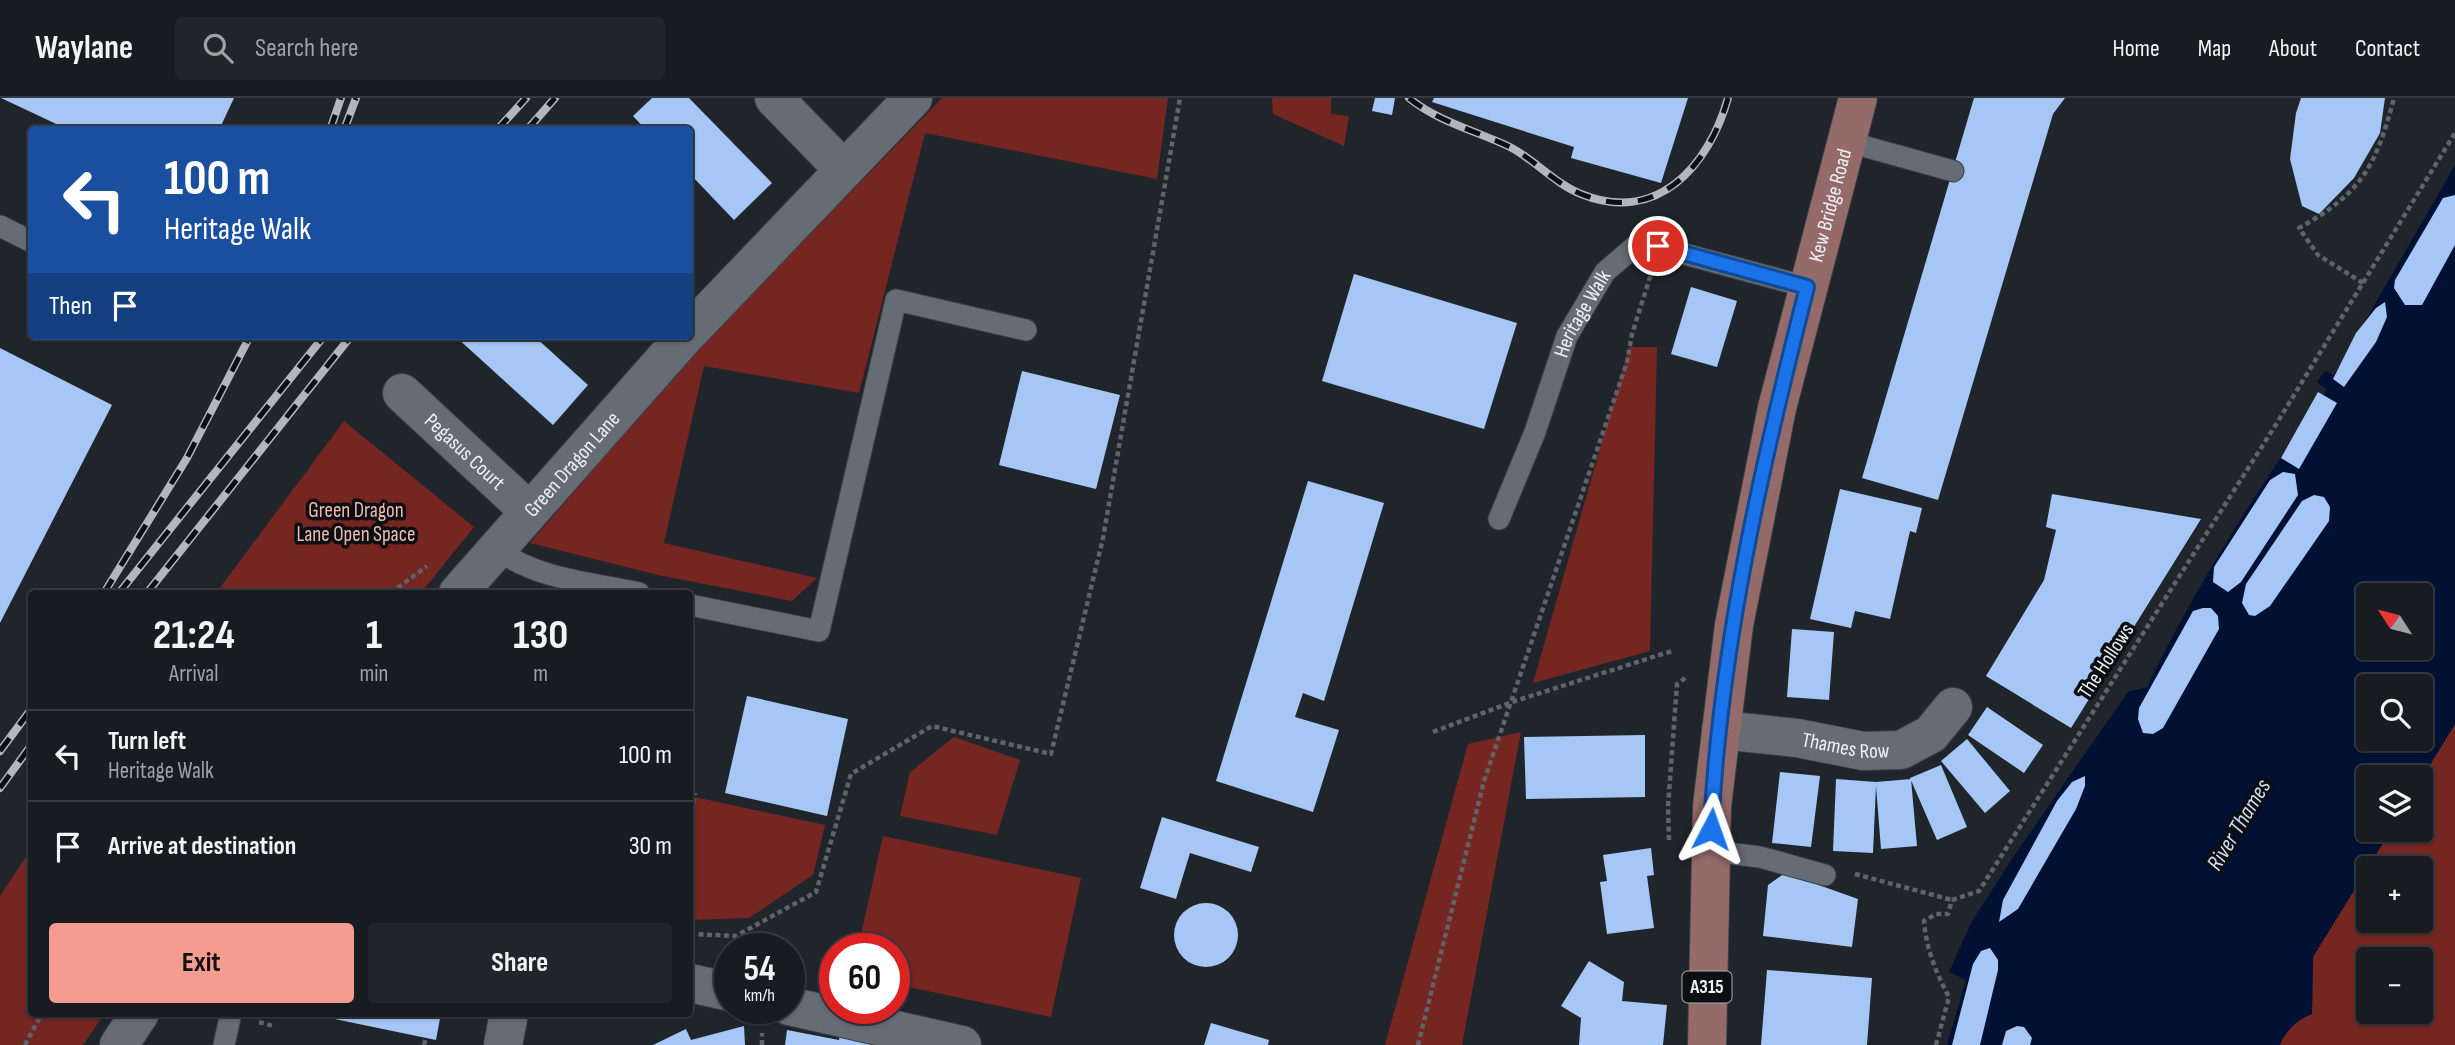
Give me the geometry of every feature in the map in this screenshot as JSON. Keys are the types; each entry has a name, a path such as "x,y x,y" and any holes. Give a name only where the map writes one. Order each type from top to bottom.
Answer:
{"main road":[{"name":"Kew Bridge Road","path":"1710,851 1712,806 1734,625 1756,505 1807,287 1858,98"},
{"name":"A315","path":"1707,1045 1710,851"}],"street":[{"path":"774,98 843,169"},
{"path":"693,328 913,98"},
{"name":"Green Dragon Lane","path":"461,590 681,340"},
{"name":"Pegasus Court","path":"402,393 529,511"},
{"name":"Thames Row","path":"1721,730 1797,738 1863,751 1901,750 1931,734 1954,707"},
{"path":"693,984 714,988"},
{"path":"805,1010 962,1045"},
{"path":"118,1045 137,1017"},
{"path":"503,1045 508,1017"}],"lane":[{"path":"1845,141 1953,171"},
{"path":"0,226 28,240"},
{"name":"Heritage Walk","path":"1499,519 1535,432 1567,335 1605,272 1640,243 1807,287"},
{"path":"693,606 819,631 896,300 1026,330"},
{"path":"496,548 510,559 532,569 626,590"},
{"path":"1710,851 1760,857 1825,875"},
{"path":"224,1045 230,1017"}],"path":[{"path":"693,934 736,936 816,892 851,774 932,726 1051,754 1102,538 1180,98"},
{"path":"2363,283 2318,255 2299,228 2332,210 2354,190 2381,148 2394,98"},
{"name":"The Hollows","path":"1936,1045 1949,997 1939,979 1925,939 1924,921 1936,914 1948,914 1952,900 1979,891 2276,426 2455,133"},
{"path":"1418,1045 1484,781 1627,362 1632,334 1654,263"},
{"path":"1433,732 1512,702 1672,651"},
{"path":"1668,806 1677,684 1688,676"},
{"path":"693,804 695,793"},
{"path":"1874,880 1952,900"},
{"path":"25,1045 39,1017"},
{"path":"424,1045 426,1038"}],"green space":[{"path":"942,98 1168,98 1157,179 925,133 859,393 704,366 664,543 817,578 792,601 658,575 530,543 684,364"},
{"path":"1272,98 1331,98 1331,114 1349,116 1344,146 1273,114"},
{"path":"1629,347 1657,347 1650,651 1533,683"},
{"name":"Green Dragon Lane Open Space","path":"344,421 474,527 423,590 218,590"},
{"path":"2455,724 2455,1045 2280,1045 2293,1026 2312,1014 2313,957 2356,887 2356,933 2433,933 2433,856 2375,856 2384,842 2433,842 2433,765 2430,765"},
{"path":"1521,732 1462,1045 1385,1045 1468,744"},
{"path":"954,737 1020,760 997,835 900,816 910,772"},
{"path":"693,797 825,825 813,875 749,918 693,920"},
{"path":"883,836 1081,878 1051,1017 910,987 910,933 861,933"},
{"path":"28,854 28,1017 102,1017 83,1045 0,1045 0,896"}],"water":[{"name":"River Thames","path":"2455,165 2455,724 2430,765 2356,765 2356,842 2384,842 2375,856 2356,856 2356,887 2313,957 2312,1014 2293,1026 2280,1045 1947,1045 1966,980 1949,972 1972,921 2128,692 2147,687 2187,610 2231,535 2327,390 2317,382 2325,371 2334,375"}],"building":[{"path":"1,98 234,98 221,126 60,126"},
{"path":"652,98 689,98 772,183 734,220 693,177 693,126 642,126 633,116"},
{"path":"1375,98 1395,98 1392,115 1372,111"},
{"path":"1434,98 1688,98 1661,183 1571,158 1574,147 1432,102"},
{"path":"1974,98 2065,98 2053,114 1938,500 1862,478"},
{"path":"2301,98 2385,98 2380,133 2354,178 2319,214 2302,206 2290,159 2296,113"},
{"path":"2455,195 2455,245 2422,305 2405,305 2394,288 2395,280 2443,198"},
{"path":"1354,274 1517,323 1484,429 1322,381"},
{"path":"1691,287 1737,301 1717,367 1671,354"},
{"path":"2385,302 2387,317 2376,342 2344,387 2333,379 2356,333 2376,308"},
{"path":"459,340 538,340 588,385 553,425"},
{"path":"0,348 112,405 0,623"},
{"path":"1022,371 1120,395 1096,489 999,465"},
{"path":"2318,392 2337,403 2299,469 2281,458"},
{"path":"2283,472 2295,474 2298,495 2241,582 2228,592 2213,582 2214,567 2270,480"},
{"path":"1308,481 1384,503 1324,701 1303,693 1295,717 1339,730 1313,812 1216,781"},
{"path":"1840,489 1922,508 1916,533 1910,531 1890,619 1855,611 1851,628 1810,619"},
{"path":"2052,494 2201,519 2071,728 1986,676 2044,580 2056,530 2046,527"},
{"path":"2314,495 2324,497 2330,507 2329,521 2270,606 2255,616 2249,615 2242,603 2246,584 2302,501"},
{"path":"2211,608 2218,616 2219,629 2163,728 2153,734 2143,733 2138,719 2139,708 2193,611"},
{"path":"1792,629 1834,632 1829,700 1787,697"},
{"path":"747,696 848,719 827,816 725,793"},
{"path":"1987,707 2043,745 2024,773 1968,735"},
{"path":"1645,735 1645,797 1526,799 1524,737"},
{"path":"1967,739 2010,791 1985,813 1941,761"},
{"path":"1941,765 1967,827 1937,840 1910,778"},
{"path":"1780,772 1820,776 1811,847 1772,843"},
{"path":"2085,776 2085,786 2076,809 2018,909 1999,922 2003,900 2057,801 2072,782"},
{"path":"1836,779 1876,782 1911,779 1917,846 1881,849 1876,786 1873,853 1833,851"},
{"path":"1162,817 1259,847 1251,872 1190,853 1176,899 1140,888"},
{"path":"1651,848 1654,875 1647,876 1654,928 1607,934 1600,882 1607,881 1603,855"},
{"path":"1785,873 1858,899 1852,947 1763,936 1768,885"},
{"path":"1206,903 1218,905 1229,912 1236,923 1236,947 1229,958 1218,965 1206,967 1194,965 1183,958 1176,947 1174,935 1176,923 1183,912 1194,905"},
{"path":"1990,948 1998,960 1998,970 1980,1045 1952,1045 1973,964 1981,951"},
{"path":"1589,961 1624,982 1622,1001 1667,1005 1663,1045 1579,1045 1581,1018 1561,1006"},
{"path":"1767,970 1872,978 1867,1045 1761,1045"},
{"path":"325,1017 440,1017 436,1040"},
{"path":"1211,1023 1269,1040 1268,1045 1204,1045"},
{"path":"744,1026 745,1045 653,1045 686,1029 691,1040"},
{"path":"2017,1026 2024,1027 2032,1038 2030,1045 2002,1045 2006,1031"},
{"path":"787,1030 839,1040 840,1033 881,1045 785,1045"}],"railway":[{"path":"331,126 341,98"},
{"path":"346,126 356,98"},
{"path":"501,126 526,98"},
{"path":"530,126 555,98"},
{"path":"1409,98 1432,114 1510,147 1562,184 1581,194 1608,202 1633,202 1656,195 1676,183 1708,146 1728,98"},
{"path":"106,590 187,458 248,340"},
{"path":"121,590 321,340"},
{"path":"149,590 348,340"},
{"path":"0,751 28,713"},
{"path":"0,788 28,750"}],"route":[{"path":"1658,246 1703,261 1807,287 1777,408 1739,598 1711,829"}]}
